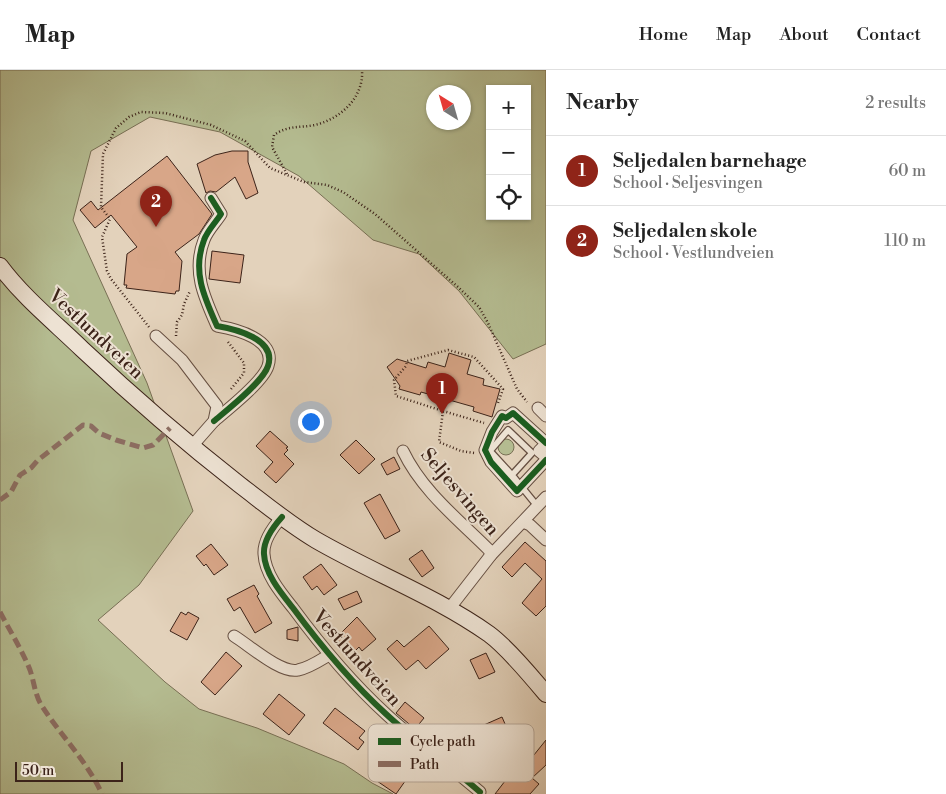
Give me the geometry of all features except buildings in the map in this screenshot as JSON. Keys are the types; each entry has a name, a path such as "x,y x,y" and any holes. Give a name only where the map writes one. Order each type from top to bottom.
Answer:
{"main road":[{"name":"Vestlundveien","path":"0,266 27,298 116,380 192,446 282,517 315,539 365,567 449,609 490,635 546,694"}],"street":[{"path":"192,446 214,421 226,412 263,375 268,368 269,361 263,345 254,337 240,330 217,326 203,293 198,268 204,239 221,214 211,198"},
{"name":"Vestlundveien","path":"156,336 182,360 208,392 217,406 214,421"},
{"path":"513,413 546,443 539,451 546,459 517,491 491,462 486,452 485,450 492,432 502,416 506,418 513,413"},
{"name":"Seljesvingen","path":"403,451 419,477 452,514 489,550 491,555"},
{"name":"Seljesvingen","path":"449,609 491,555 546,497"},
{"name":"Vestlundveien","path":"282,517 267,540 264,555 268,570 283,595 329,655 398,724"},
{"name":"Seljesvingen","path":"524,522 546,540"},
{"path":"234,636 276,665 296,671 311,666 329,655"},
{"name":"Vestlundveien","path":"468,782 480,792"}],"lane":[{"path":"512,475 532,453 508,430 490,451 538,507"}],"path":[{"path":"288,176 272,147 274,135 282,129 313,125 336,118 351,104 358,93 362,70"},
{"path":"156,336 111,279 107,271 102,237 110,219 101,207 104,154 116,128 129,117 141,112 165,113 211,125 245,141 270,168 304,182 327,185 343,192 375,214 479,307 517,389 533,408 542,412"},
{"path":"176,336 177,322 182,315 184,304"},
{"path":"217,326 244,363 244,373 223,398 226,412"},
{"path":"489,424 396,396 394,380 406,366 407,361 448,350 474,357 503,389 498,404"},
{"path":"444,411 439,442 460,451 478,454 486,452"}],"green space":[{"path":"0,70 546,70 546,344 513,359 459,291 419,254 373,240 299,176 220,132 150,117 91,151 73,220 147,383 193,511 139,585 98,620 165,682 199,709 257,728 344,764 372,783 393,794 0,794"},
{"path":"506,439 512,441 514,447 512,453 506,455 500,453 498,447 500,441"}],"marked path":[{"path":"0,500 11,492 20,475 83,425 91,426 99,433 116,440 143,448 153,445 170,428"},
{"path":"0,612 27,663 40,702 89,771 102,794"}],"cycle path":[{"path":"211,198 221,214 207,233 199,262 201,284 208,305 217,326 253,337 261,342 269,357 265,373 259,380 214,421"},
{"path":"546,443 513,413 506,418 502,416 492,432 485,450 491,462 517,491 546,460"},
{"path":"282,517 269,534 265,544 265,561 270,576 326,650 373,702 397,724"},
{"path":"468,782 480,792"}],"place":[{"name":"Seljedalen skole","path":"156,227"},
{"name":"Seljedalen barnehage","path":"442,414"}]}
